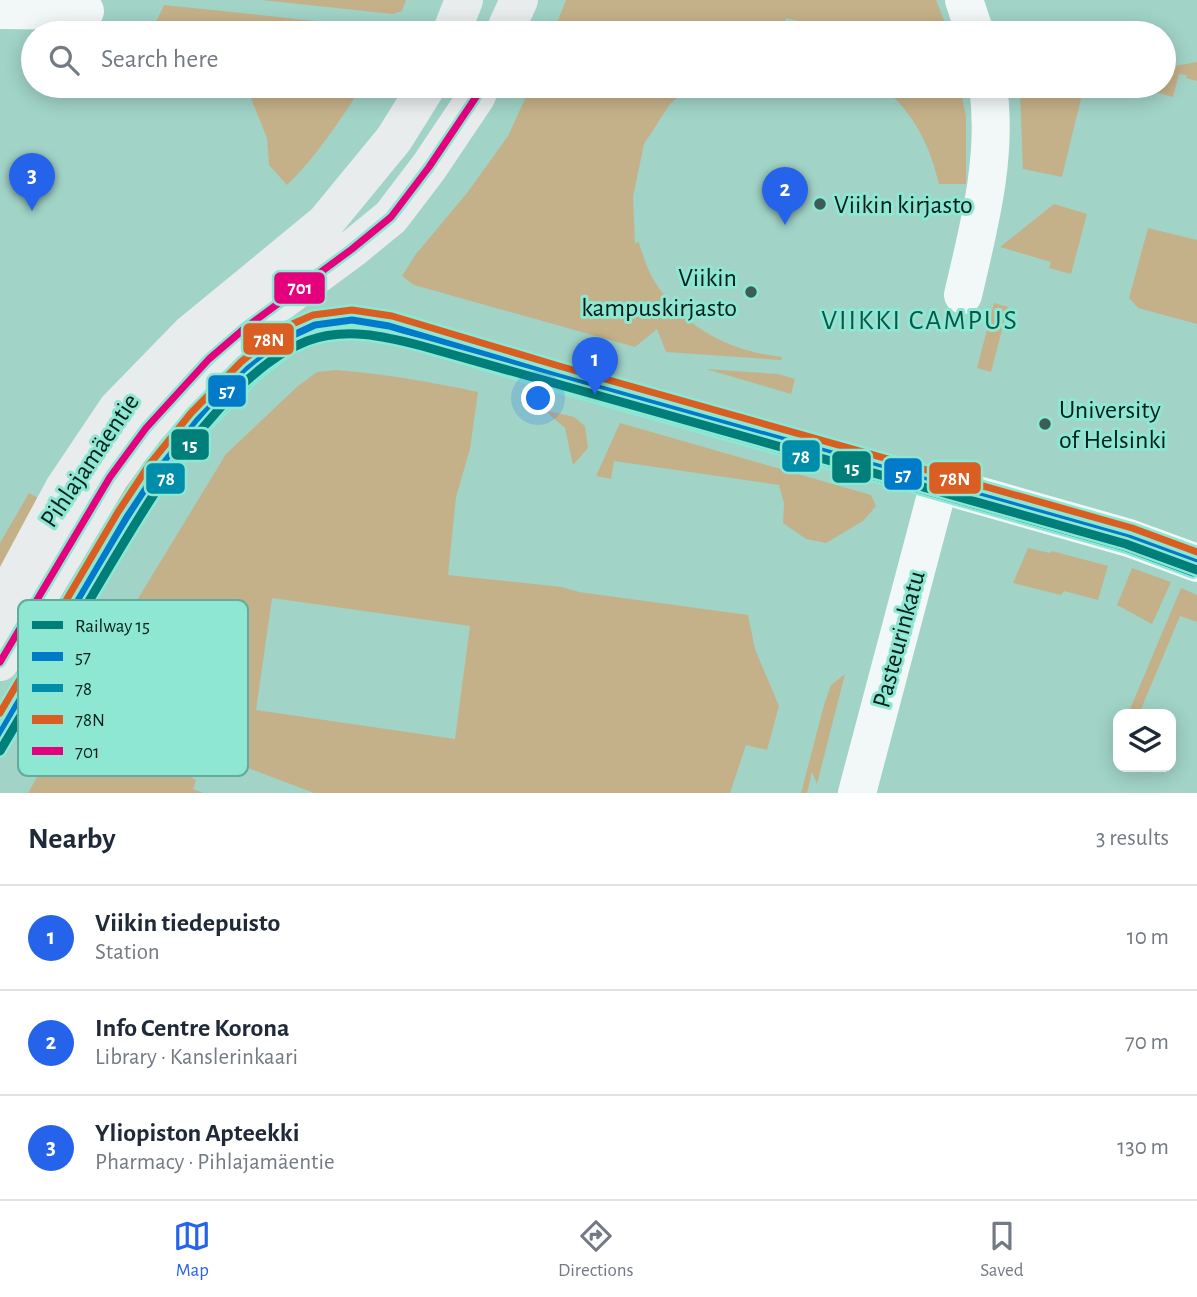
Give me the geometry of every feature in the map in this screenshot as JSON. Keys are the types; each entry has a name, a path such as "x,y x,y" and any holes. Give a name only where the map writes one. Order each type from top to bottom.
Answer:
{"main road":[{"path":"456,21 464,0"},
{"path":"509,21 519,0"},
{"name":"Pihlajamäentie","path":"0,607 64,488 117,409 190,334 325,223 394,139 420,98"},
{"name":"Pihlajamäentie","path":"37,600 110,478 146,428 209,359 245,328 391,217 475,98"},
{"name":"Pihlajamäentie","path":"0,662 18,632"}],"street":[{"path":"964,0 971,21"},
{"path":"0,10 85,10"},
{"path":"963,295 987,186 992,112 990,98"},
{"name":"Pasteurinkatu","path":"857,793 939,484 1129,538 1197,563"}],"shaded area":[{"path":"261,0 406,0 402,11 393,14"},
{"path":"566,0 936,0 944,21 797,21 786,18 785,21 558,21"},
{"path":"164,5 317,21 156,21"},
{"path":"1197,62 1197,81 1179,74 1176,86 1176,66"},
{"path":"251,98 355,98 318,150 287,185 269,165 267,138"},
{"path":"525,98 677,98 670,104 644,144 633,197 635,244 638,241 655,282 694,324 726,343 782,357 781,360 666,352 657,329 635,347 414,285 402,276 416,254 467,193 508,136"},
{"path":"894,98 962,98 966,117 966,184 939,184 925,142 903,107"},
{"path":"1020,98 1081,98 1062,177 1023,169"},
{"path":"1054,204 1087,214 1071,274 1049,268 1051,262 1000,247"},
{"path":"1148,228 1197,240 1197,324 1138,308 1129,298"},
{"path":"994,303 1008,307 991,372 977,368"},
{"path":"706,369 778,374 795,379 791,394"},
{"path":"337,370 478,392 470,449 456,497 448,575 562,587 579,592 748,615 755,649 779,706 767,750 746,745 730,793 314,793 248,768 248,600 137,600 226,454 298,386 317,372","holes":["272,598 470,626 455,739 256,710"]},
{"path":"544,410 574,417 585,426 588,448 573,465 565,428"},
{"path":"620,423 871,495 876,506 863,521 826,543 806,539 783,523 784,503 779,485 614,461 611,479 596,476"},
{"path":"154,446 65,600 49,600"},
{"path":"29,493 40,499 0,567 0,543"},
{"path":"1028,548 1050,553 1052,551 1108,566 1098,600 1064,591 1061,595 1013,583"},
{"path":"1132,568 1171,582 1152,624 1117,605"},
{"path":"1181,588 1197,595 1197,622 1180,616 1141,709 1130,709"},
{"path":"845,674 817,784 812,772 807,793 801,793 831,685"},
{"path":"38,776 190,776 196,780 193,789 203,793 28,793"}],"rail line":[{"name":"15","path":"90,600 167,475 220,408 260,369 282,353 307,341 336,334 379,336 422,346 1126,544 1197,570"},
{"name":"15","path":"0,751 18,721"}],"transit line":[{"name":"701","path":"37,600 110,477 146,428 209,359 245,328 391,217 475,98"},
{"name":"78N","path":"66,600 149,465 191,413 241,362 281,329 313,315 352,310 392,316 1132,528 1197,552"},
{"name":"57","path":"78,600 127,517 157,472 198,420 248,369 287,338 315,325 352,320 389,326 1129,538 1197,563"},
{"name":"78","path":"91,600 136,523 166,478 206,427 255,377 293,347 318,335 352,331 387,336 553,386 1126,548 1193,573"},
{"name":"701","path":"0,662 18,632"},
{"name":"78N","path":"0,713 18,682"},
{"name":"57","path":"0,734 18,703"},
{"name":"78","path":"9,739 18,724"}],"place":[{"name":"Viikin kirjasto","path":"820,204"},
{"name":"Yliopiston Apteekki","path":"32,211"},
{"name":"Info Centre Korona","path":"785,225"},
{"name":"Viikin kampuskirjasto","path":"751,292"},
{"name":"Viikin tiedepuisto","path":"595,395"},
{"name":"University of Helsinki","path":"1045,424"}],"district":[{"name":"VIIKKI CAMPUS","path":"920,319"}]}
